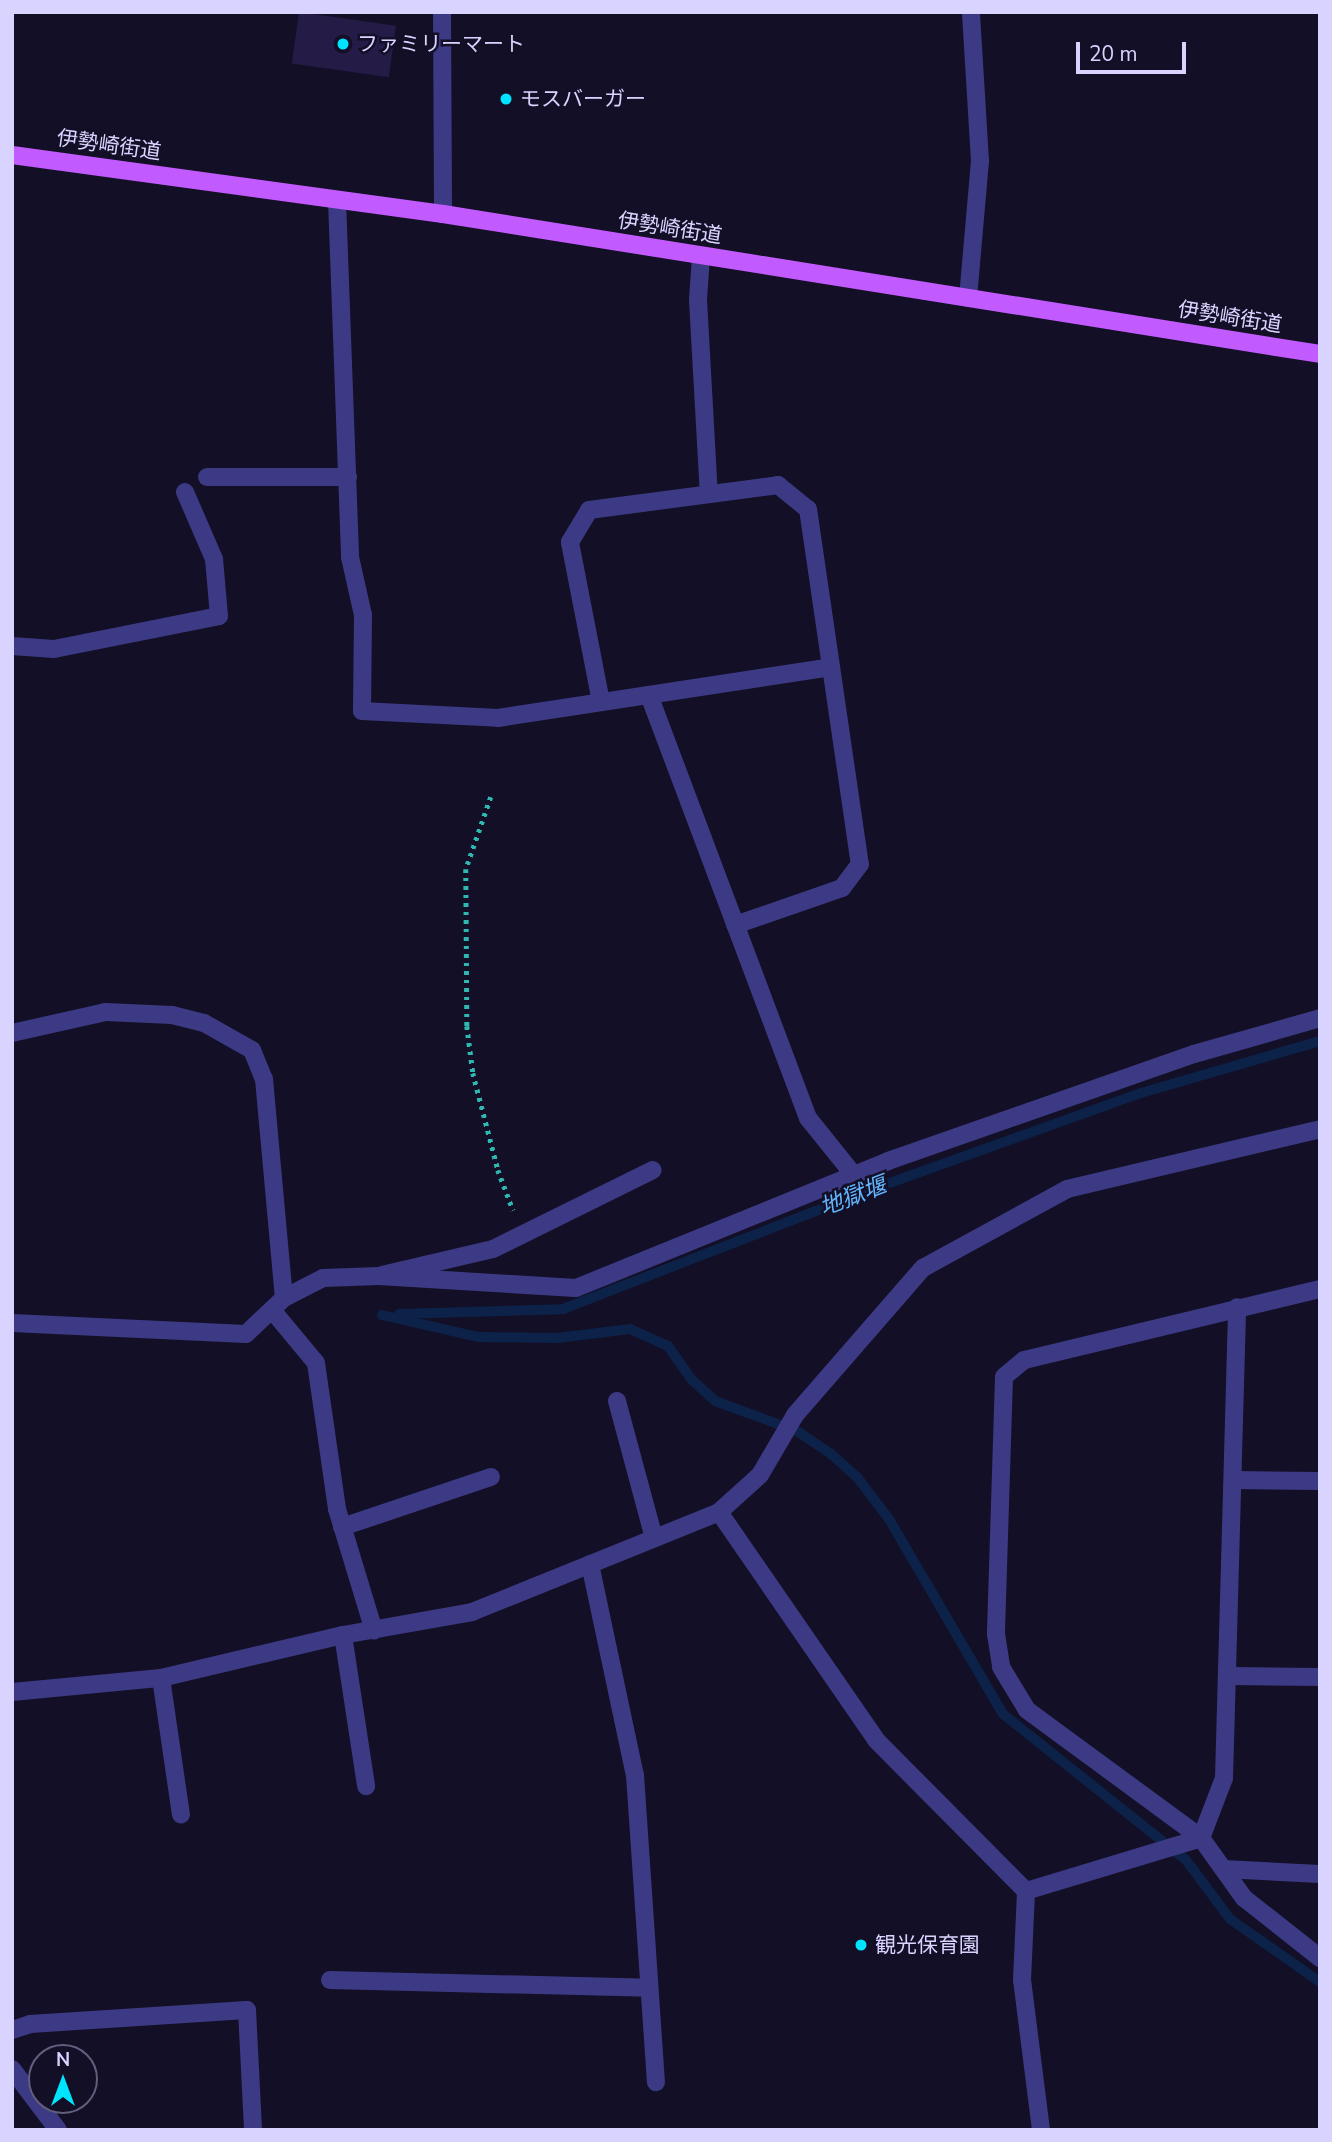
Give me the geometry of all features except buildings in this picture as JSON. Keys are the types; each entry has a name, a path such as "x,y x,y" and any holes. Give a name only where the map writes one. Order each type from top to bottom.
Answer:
{"main road":[{"name":"伊勢崎街道","path":"12,155 443,214 1320,354"}],"street":[{"path":"442,12 443,214"},
{"path":"968,299 980,161 971,12"},
{"path":"337,200 350,557 363,615 362,711 498,718 831,667"},
{"path":"701,256 698,300 709,494"},
{"path":"207,477 348,477"},
{"path":"601,702 570,542 589,510 778,485 808,509 860,864 842,888 735,925"},
{"path":"12,646 54,649 219,616 214,559 185,492"},
{"path":"649,695 808,1118 853,1174"},
{"path":"12,1033 106,1012 172,1016 204,1023 252,1050 264,1079 278,1304 316,1363 342,1527 374,1631"},
{"path":"12,1323 246,1334 278,1304 323,1278 379,1276 576,1288 853,1174 1194,1055 1320,1018"},
{"path":"12,1692 161,1678 342,1635 472,1612 719,1512 760,1475 795,1415 923,1268 1067,1189 1320,1129"},
{"path":"379,1276 493,1249 653,1170"},
{"path":"1320,1289 1024,1360 1004,1377 996,1634 1001,1667 1027,1710 1201,1838 1244,1898 1320,1958"},
{"path":"1201,1838 1224,1778 1230,1676 1237,1307"},
{"path":"617,1401 654,1538"},
{"path":"342,1527 491,1477"},
{"path":"1234,1480 1320,1481"},
{"path":"719,1512 877,1741 1026,1891 1022,1980 1036,2129"},
{"path":"590,1564 635,1774 656,2082"},
{"path":"342,1635 366,1786"},
{"path":"1230,1676 1320,1677"},
{"path":"161,1678 181,1815"},
{"path":"1026,1891 1201,1838"},
{"path":"1224,1869 1320,1874"},
{"path":"330,1980 649,1988"},
{"path":"12,2030 30,2024 247,2010 253,2130"},
{"path":"12,2069 55,2129"}],"path":[{"path":"491,797 466,869 467,1026 473,1073 498,1170 523,1234"}],"waterway":[{"name":"地獄堰","path":"399,1314 563,1309 870,1190 1141,1093 1320,1041"},
{"path":"382,1315 478,1337 557,1338 630,1329 668,1346 692,1380 715,1401 797,1431 830,1453 857,1477 889,1519 1003,1714 1186,1860 1230,1919 1320,1982"}],"place":[{"name":"ファミリーマート","path":"343,44"},
{"name":"モスバーガー","path":"506,99"},
{"name":"観光保育園","path":"861,1945"}]}
